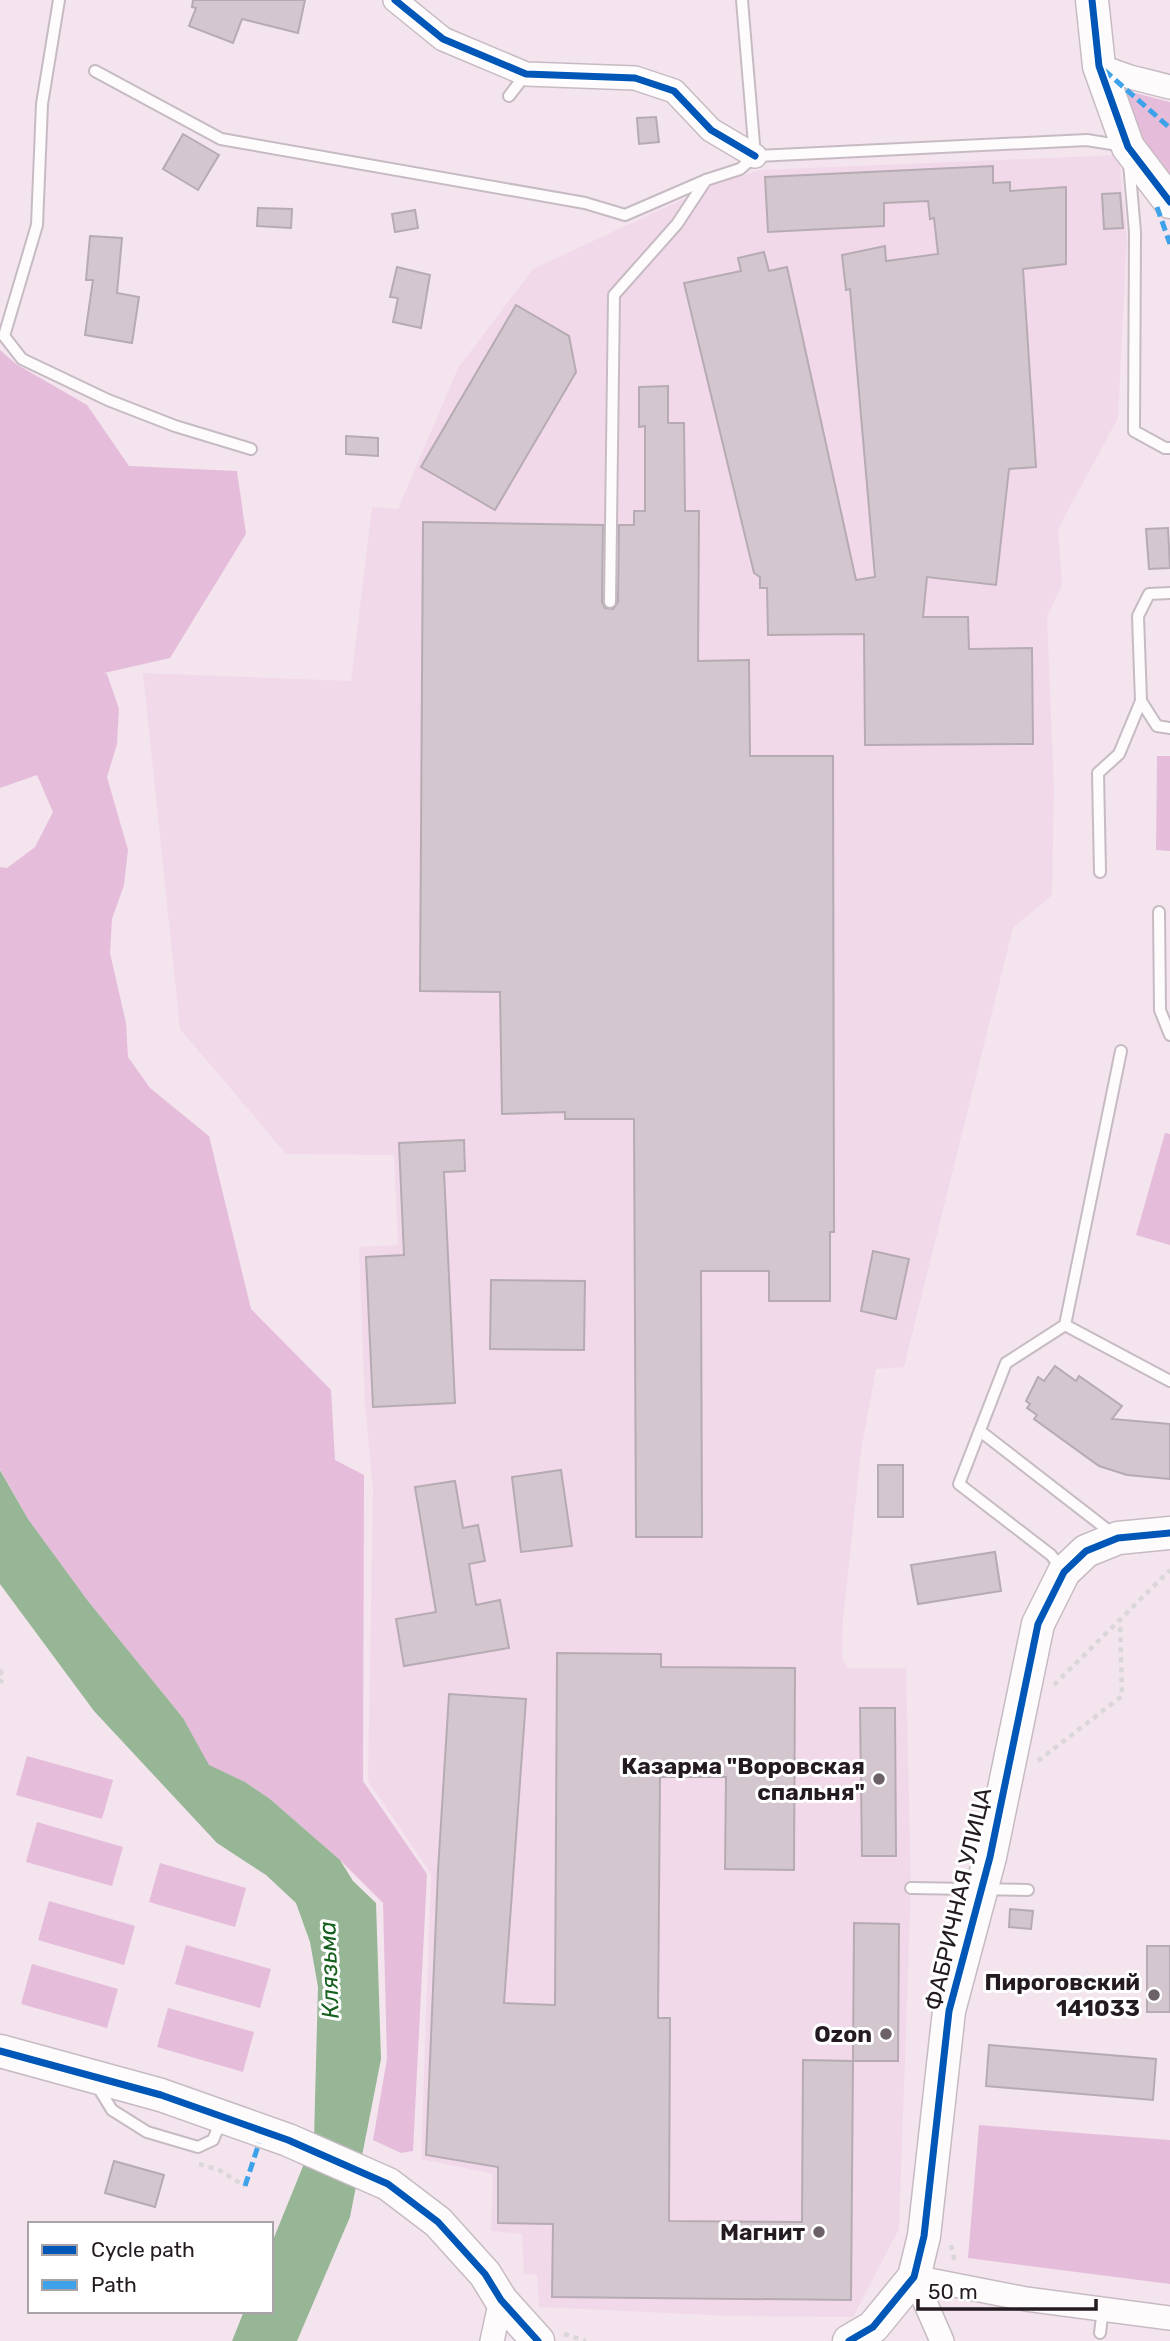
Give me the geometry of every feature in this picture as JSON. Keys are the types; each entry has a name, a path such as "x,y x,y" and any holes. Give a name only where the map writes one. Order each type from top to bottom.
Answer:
{"street":[{"path":"395,0 443,38 526,74 635,78 674,91 711,130 755,156"},
{"path":"1092,0 1099,65 1128,147 1170,202"},
{"path":"1099,65 1129,77 1170,88"},
{"path":"1064,1572 1086,1551 1118,1538 1170,1533"},
{"name":"ФАБРИЧНАЯ УЛИЦА","path":"849,2341 873,2327 914,2277 924,2236 949,2011 990,1857 1038,1624 1064,1572"},
{"path":"0,2051 161,2095 223,2116 288,2140 388,2184 438,2222 485,2274 500,2300 538,2341"},
{"path":"914,2277 1026,2299 1170,2318"},
{"path":"914,2277 942,2341"},
{"path":"492,2341 500,2300"}],"lane":[{"path":"59,0 42,104 37,225 4,336 22,359 108,400 175,426 251,449"},
{"path":"742,0 755,156"},
{"path":"95,71 221,139 585,203 625,215 706,180 740,169 755,156 1087,140 1128,147 1135,232 1134,431 1165,448 1170,448"},
{"path":"509,96 526,74"},
{"path":"610,602 614,295 677,224 706,180"},
{"path":"1100,872 1098,773 1119,754 1141,701 1138,616 1149,594 1170,593"},
{"path":"1141,701 1157,726 1170,728"},
{"path":"1159,912 1160,1010 1170,1035"},
{"path":"1064,1572 1051,1555 959,1484 1006,1363 1065,1325 1121,1051"},
{"path":"1065,1325 1170,1381"},
{"path":"981,1431 1118,1538"},
{"path":"911,1888 1028,1890"},
{"path":"1100,2333 1103,2309"}],"path":[{"path":"1048,1690 1170,1570"},
{"path":"1031,1767 1122,1696 1120,1619"},
{"path":"0,1670 1,1679"},
{"path":"950,2237 954,2258 962,2265"}],"shaded area":[{"path":"1115,88 1170,102 1170,186"},
{"path":"1119,155 1127,237 1118,418 1058,529 1062,585 1047,617 1054,791 1052,895 1013,928 904,1367 876,1369 861,1451 843,1620 842,1659 849,1668 906,1668 911,1888 899,2229 853,2317 731,2316 539,2307 537,2275 524,2274 522,2234 491,2231 493,2174 421,2159 431,1874 368,1781 373,1489 365,1406 359,1247 398,1245 394,1155 286,1154 180,1029 143,673 351,681 372,507 398,509 458,368 533,269 720,182 761,170"},
{"path":"0,350 16,364 87,405 129,466 237,471 246,534 170,658 104,673 107,674 119,709 117,744 107,777 128,850 124,885 112,919 110,953 126,1023 128,1057 150,1088 209,1136 251,1309 331,1390 335,1460 364,1475 363,1781 427,1874 413,2151 401,2153 373,2140 387,2059 383,1903 340,1860 270,1799 245,1782 209,1766 183,1718 88,1601 28,1519 0,1469 0,867 7,868 35,847 53,812 37,775 0,788"},
{"path":"1157,756 1170,756 1170,851 1156,850"},
{"path":"1165,1133 1170,1134 1170,1245 1136,1235"},
{"path":"27,1756 113,1780 102,1819 16,1795"},
{"path":"37,1822 123,1847 112,1886 26,1862"},
{"path":"160,1863 246,1888 235,1927 149,1902"},
{"path":"49,1901 135,1926 124,1965 38,1940"},
{"path":"186,1945 271,1969 260,2008 175,1984"},
{"path":"32,1964 118,1989 107,2028 21,2004"},
{"path":"168,2008 254,2032 243,2072 157,2047"},
{"path":"979,2125 1170,2140 1170,2284 968,2258"}],"water":[{"name":"Клязьма","path":"0,1470 28,1519 88,1601 183,1718 209,1765 245,1782 270,1799 340,1860 353,1881 376,1903 381,2059 350,2217 297,2341 232,2341 243,2313 273,2313 273,2240 314,2139 318,1987 310,1942 296,1903 266,1875 217,1843 94,1711 0,1584"}],"building":[{"path":"193,0 305,0 298,33 242,19 233,43 189,26 196,8 192,7"},
{"path":"656,117 659,142 639,144 637,118"},
{"path":"183,134 219,155 198,190 163,169"},
{"path":"993,166 993,183 1010,182 1010,191 1066,187 1066,264 1023,269 1036,467 1009,469 996,585 927,577 923,617 968,617 969,649 1032,648 1033,744 865,745 864,634 768,635 767,588 760,588 760,577 754,573 684,283 741,271 738,258 764,252 769,271 787,267 856,580 875,577 850,289 846,290 842,255 885,246 886,261 938,254 934,218 930,219 928,201 884,203 884,226 768,232 765,177"},
{"path":"1120,193 1123,228 1104,229 1102,194"},
{"path":"258,208 292,209 291,228 257,226"},
{"path":"415,210 418,228 395,232 392,214"},
{"path":"90,236 122,238 117,293 139,297 132,343 85,335 93,280 86,280"},
{"path":"397,267 430,275 421,328 393,322 398,298 390,297"},
{"path":"516,305 569,336 576,372 495,510 421,467"},
{"path":"668,386 668,423 684,423 685,511 699,511 698,661 749,660 750,756 833,756 834,1232 830,1232 830,1301 769,1301 769,1271 701,1271 702,1537 636,1537 634,1119 565,1119 565,1112 502,1114 500,992 420,991 423,522 603,525 602,602 605,608 613,609 618,602 619,525 634,525 634,511 645,511 645,426 639,427 639,387"},
{"path":"346,436 378,438 378,456 346,454"},
{"path":"1168,528 1170,568 1149,569 1146,529"},
{"path":"464,1140 465,1171 444,1172 455,1403 373,1407 366,1257 404,1255 399,1143"},
{"path":"873,1251 909,1259 896,1319 861,1311"},
{"path":"491,1280 585,1281 584,1350 490,1349"},
{"path":"1055,1366 1076,1381 1079,1376 1122,1406 1112,1419 1170,1424 1170,1479 1127,1475 1099,1466 1034,1419 1037,1415 1027,1408 1030,1404 1026,1401 1038,1377 1044,1381"},
{"path":"878,1465 903,1465 903,1517 878,1517"},
{"path":"561,1470 572,1546 521,1552 512,1477"},
{"path":"455,1481 463,1528 478,1525 485,1561 469,1564 476,1605 500,1600 509,1648 404,1666 396,1619 436,1612 415,1487"},
{"path":"995,1552 1001,1591 918,1604 911,1565"},
{"path":"557,1653 661,1654 661,1667 795,1668 794,1870 725,1869 726,1777 660,1777 658,2018 670,2018 669,2221 802,2222 803,2060 853,2061 851,2300 552,2297 553,2224 498,2223 498,2167 426,2155 438,1871 449,1694 526,1699 504,2003 555,2005"},
{"path":"860,1708 895,1708 896,1856 862,1856"},
{"path":"1010,1909 1033,1911 1031,1929 1009,1927"},
{"path":"854,1923 899,1924 898,2061 853,2061"},
{"path":"1147,1946 1170,1946 1170,2012 1147,2012"},
{"path":"989,2045 1156,2059 1153,2100 986,2086"},
{"path":"114,2161 164,2175 155,2207 105,2193"}],"marked path":[{"path":"1104,70 1170,128"},
{"path":"1157,207 1170,244"},
{"path":"245,2186 259,2143"}],"cycle path":[{"path":"395,0 443,39 526,74 635,78 674,91 711,130 755,156"},
{"path":"1092,0 1099,66 1128,147 1170,202"},
{"path":"849,2341 873,2327 914,2277 924,2236 949,2011 990,1857 1038,1624 1064,1572 1086,1551 1118,1538 1170,1533"},
{"path":"0,2051 161,2095 288,2140 388,2184 438,2222 485,2274 501,2300 538,2341"}],"place":[{"name":"Казарма \"Воровская спальня\"","path":"879,1779"},
{"name":"Пироговский 141033","path":"1154,1995"},
{"name":"Ozon","path":"886,2034"},
{"name":"Магнит","path":"819,2232"}]}
